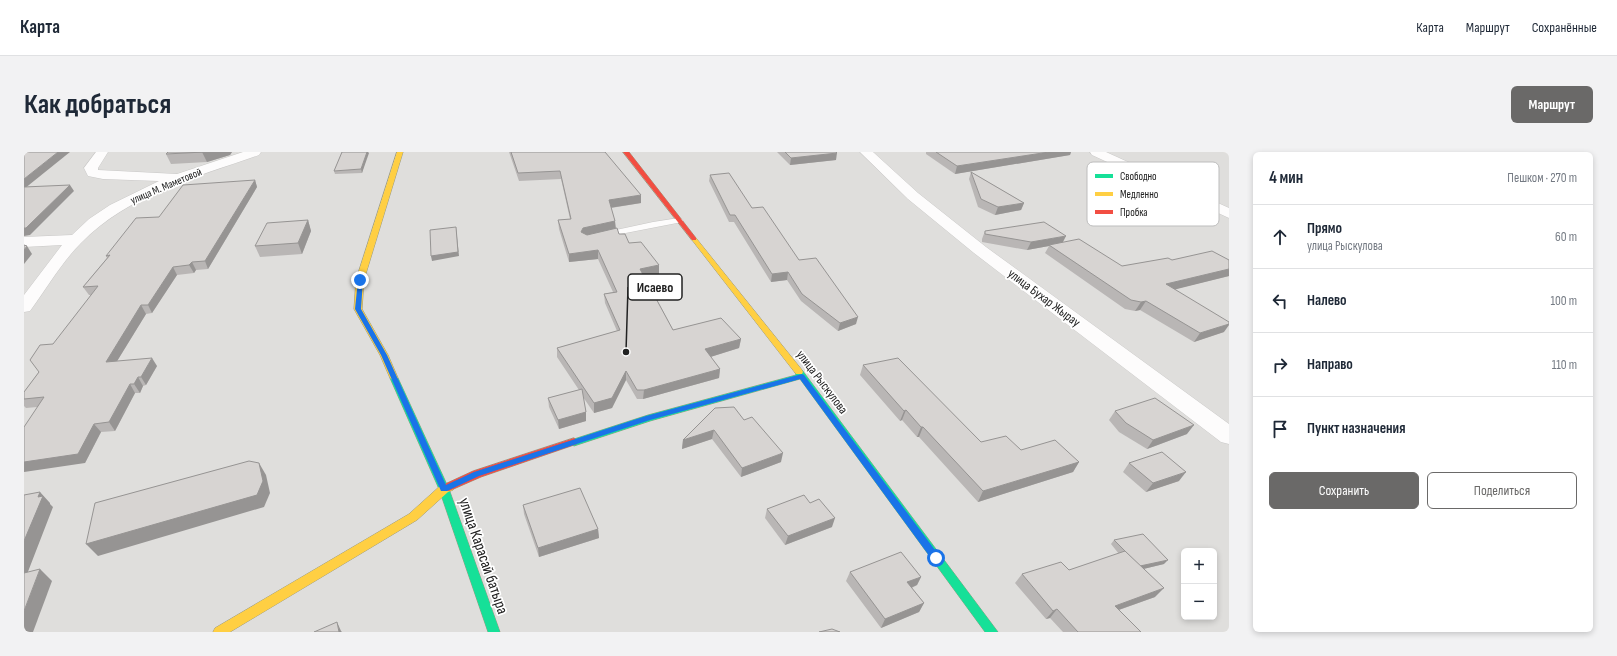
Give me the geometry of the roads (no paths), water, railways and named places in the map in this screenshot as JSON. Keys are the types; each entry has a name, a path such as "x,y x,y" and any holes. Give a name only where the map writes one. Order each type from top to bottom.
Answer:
{"street":[{"path":"102,152 91,168 93,173 103,175 180,178"},
{"name":"улица М. Маметовой","path":"24,307 76,238 101,216 146,192 180,178 255,152"},
{"name":"улица Карасай батыра","path":"400,152 360,280 358,309 384,355 444,489 494,632"},
{"name":"улица Рыскулова","path":"626,152 802,376 992,632"},
{"name":"улица Бухар Жырау","path":"866,152 913,196 980,250 1229,436"},
{"path":"1096,152 1117,162"},
{"path":"1219,209 1229,214"},
{"path":"24,242 76,238"},
{"path":"219,632 413,517 444,489 477,474 648,418 802,376"}],"lane":[{"path":"595,238 653,224 679,220"}],"place":[{"name":"Исаево","path":"626,352"}]}
